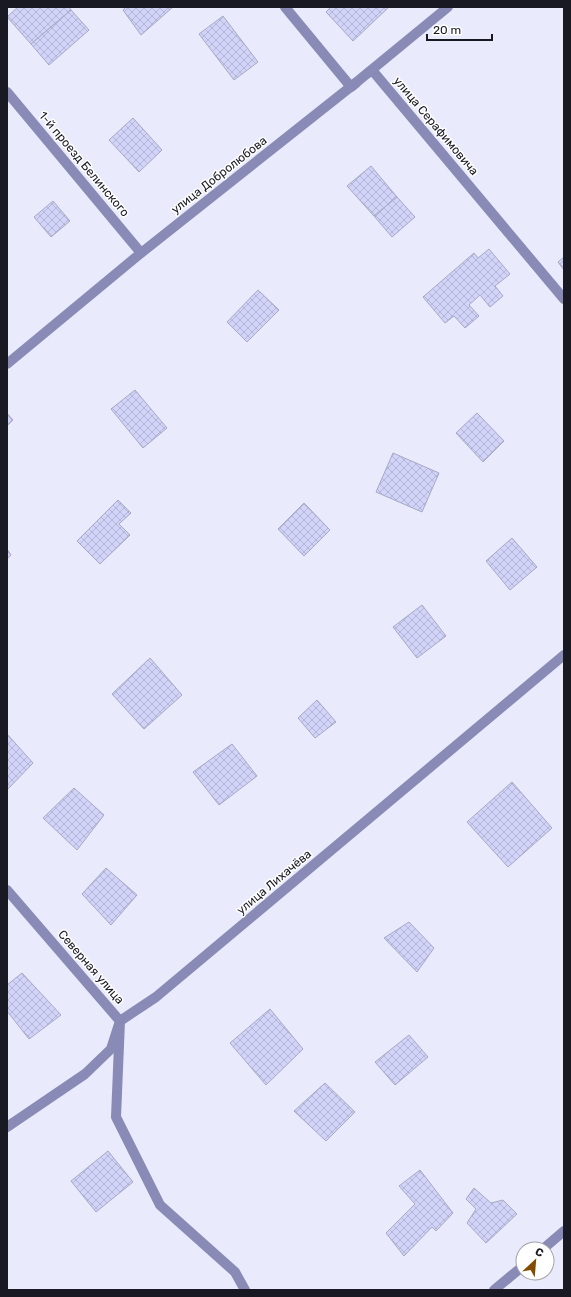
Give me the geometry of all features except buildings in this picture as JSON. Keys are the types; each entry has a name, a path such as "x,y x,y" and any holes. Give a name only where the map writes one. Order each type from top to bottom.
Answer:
{"street":[{"path":"285,7 351,87"},
{"name":"улица Добролюбова","path":"7,364 141,253 351,87 448,7"},
{"name":"улица Серафимовича","path":"372,70 564,299"},
{"name":"1-й проезд Белинского","path":"7,92 141,253"},
{"name":"улица Лихачёва","path":"120,1021 156,997 564,656"},
{"name":"Северная улица","path":"7,890 120,1021 116,1117 160,1205 235,1272 246,1290"},
{"path":"7,1127 85,1074 111,1049 120,1021"},
{"path":"553,1241 564,1232"},
{"path":"494,1290 515,1273"}]}
